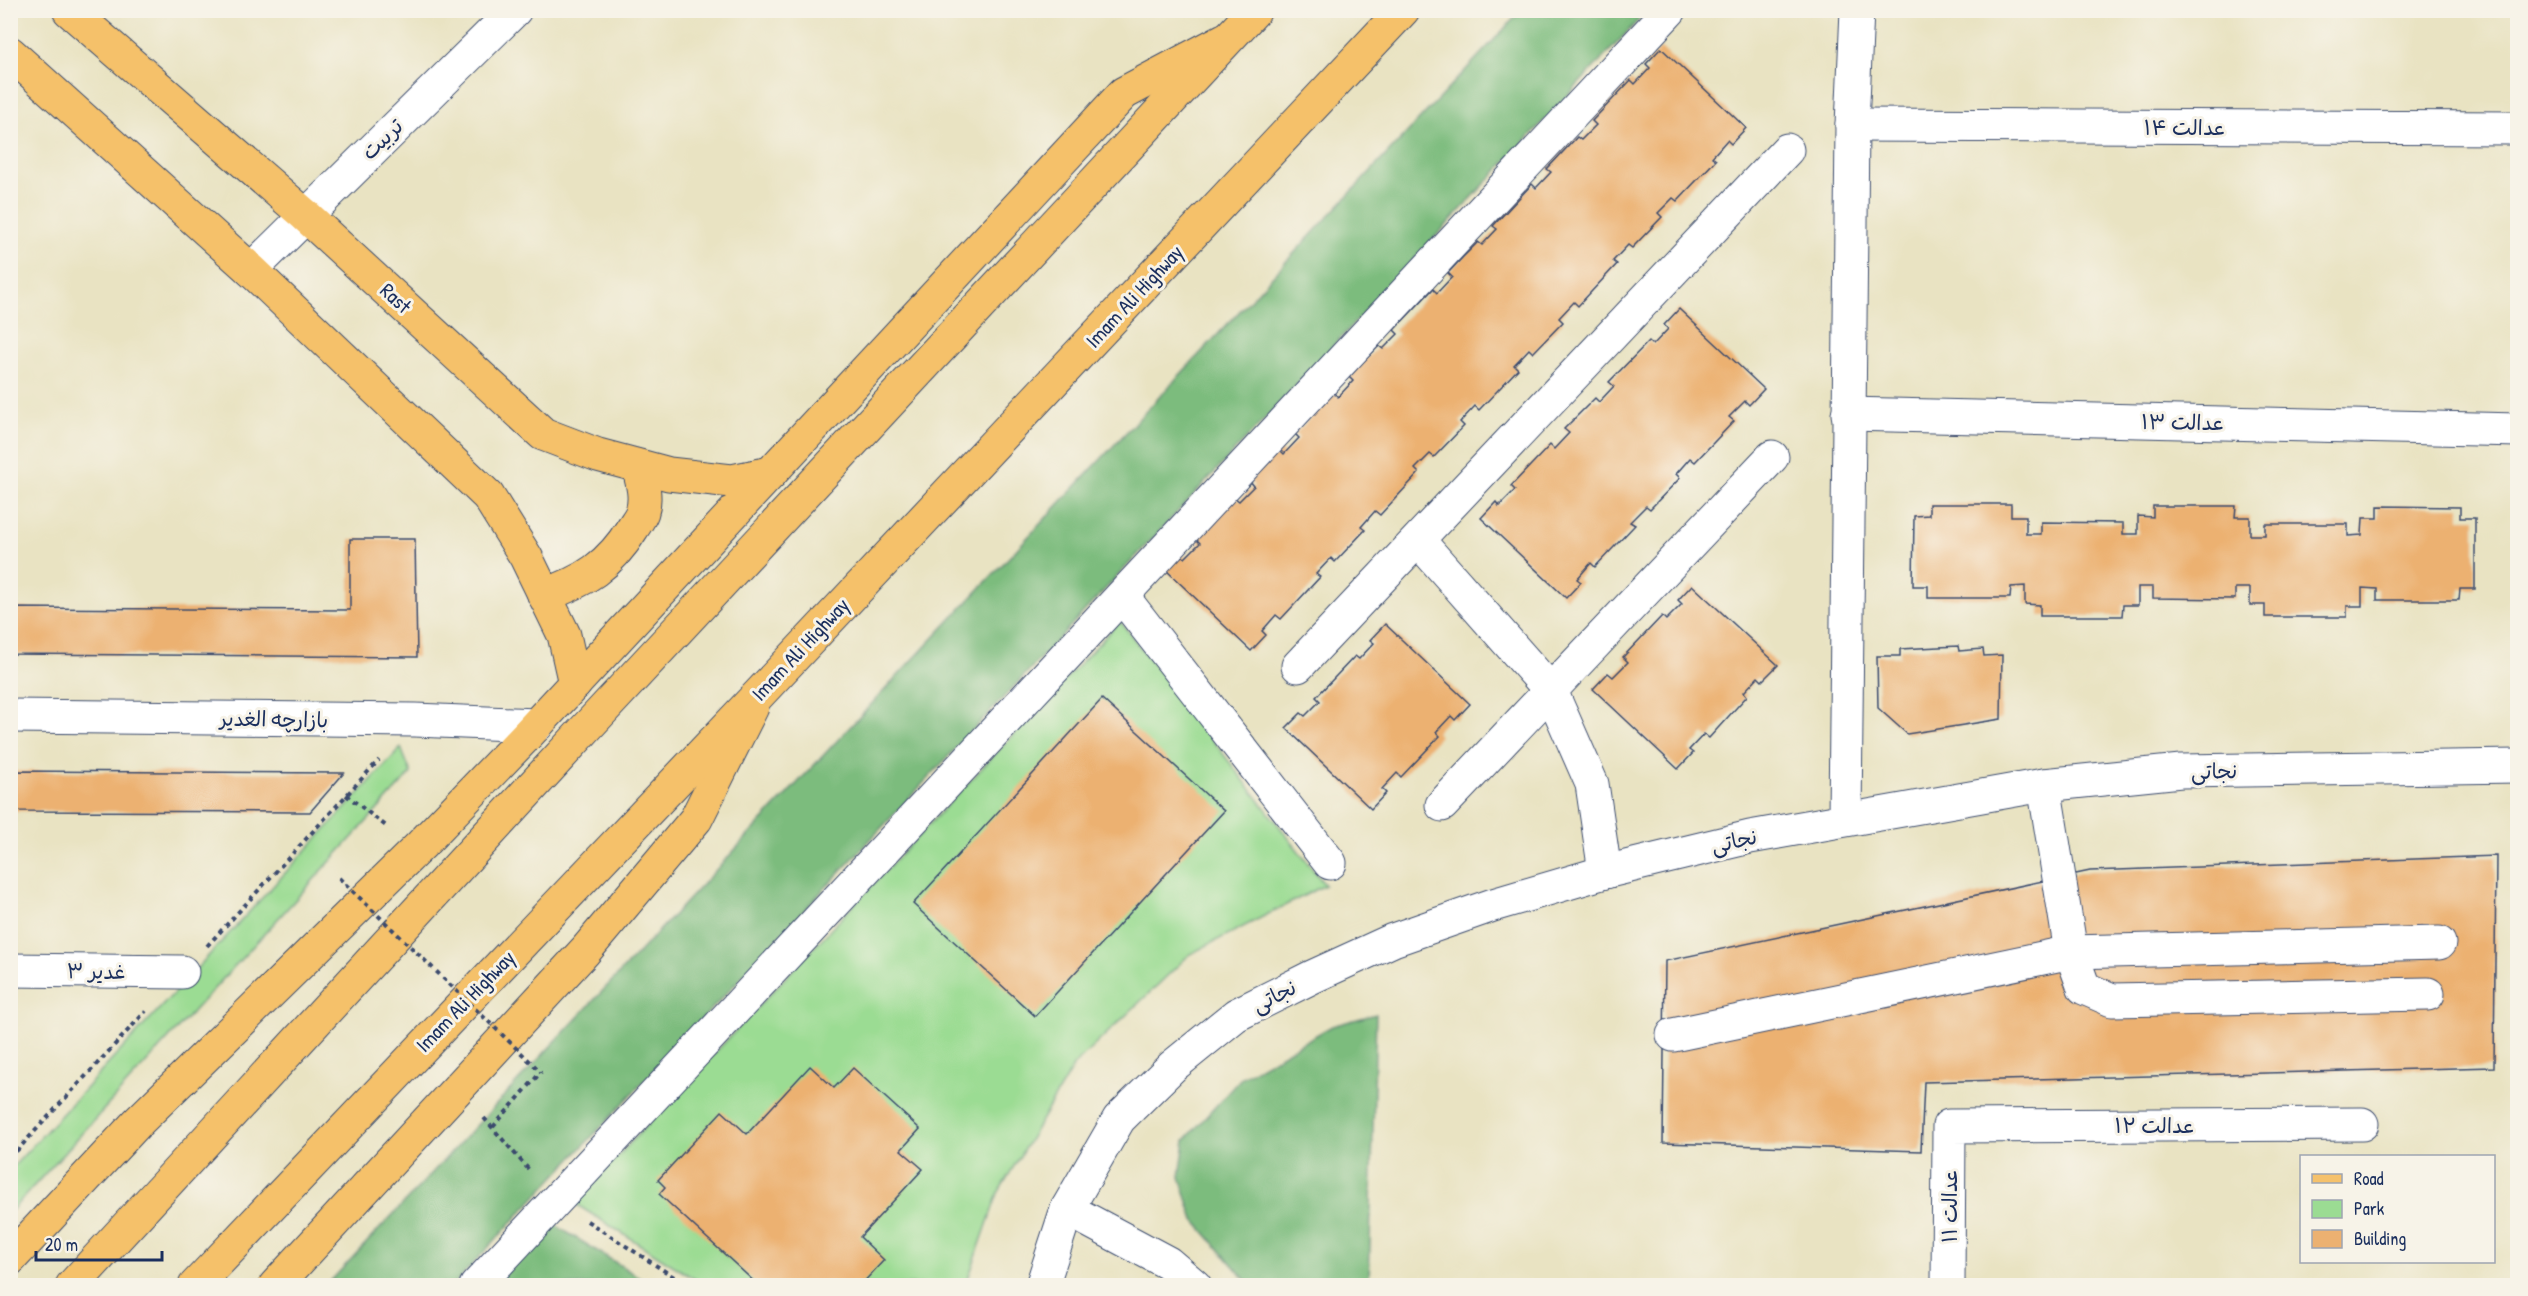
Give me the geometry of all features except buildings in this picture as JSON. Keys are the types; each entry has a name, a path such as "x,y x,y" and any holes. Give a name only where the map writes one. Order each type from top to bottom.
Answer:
{"main road":[{"name":"Rast","path":"69,10 305,215 543,434 598,455 669,474 732,481 771,474"},
{"path":"72,1286 596,717 1255,10"},
{"name":"Imam Ali Highway","path":"195,1286 758,694 1403,10"},
{"path":"10,1259 138,1122 421,845 537,725 1124,93 1231,36"},
{"path":"10,53 251,270 488,496 526,557 564,635 575,684"},
{"path":"544,595 573,586 599,569 623,543 642,513 644,488 638,466"},
{"path":"275,1286 585,951 696,819 758,694"}],"street":[{"name":"تربیت","path":"251,270 515,10"},
{"path":"476,1286 1670,10"},
{"path":"1845,818 1852,125 1857,10"},
{"name":"عدالت ۱۴","path":"1852,125 2517,128"},
{"path":"1298,666 1787,150"},
{"name":"عدالت ۱۳","path":"1848,414 2517,430"},
{"path":"1442,805 1772,457"},
{"path":"1418,540 1551,691 1592,784 1605,872"},
{"path":"1122,596 1330,863"},
{"name":"بازارچه الغدیر","path":"10,716 415,720 537,725"},
{"name":"نجاتی","path":"1042,1286 1067,1209 1119,1119 1173,1065 1236,1015 1393,940 1493,905 1605,872 1750,837 1845,818 2044,784 2181,771 2517,766"},
{"path":"2044,784 2071,952 2084,988 2112,1000 2428,994"},
{"path":"1673,1035 2071,952 2439,943"},
{"name":"غدیر ۳","path":"10,970 182,972"},
{"name":"عدالت ۱۲","path":"1949,1126 2362,1124"},
{"name":"عدالت ۱۱","path":"1948,1286 1949,1126"},
{"path":"1067,1209 1168,1263 1195,1286"}],"path":[{"path":"10,1158 415,720"},
{"path":"346,795 387,827"},
{"path":"339,878 541,1072 492,1127"}],"green space":[{"path":"1521,11 1647,11 453,1285 326,1286"},
{"path":"1120,621 1325,885 1190,954 1074,1065 998,1193 966,1285 704,1285 574,1203"},
{"path":"401,748 411,773 11,1211 10,1170"},
{"path":"1376,1014 1369,1285 1250,1285 1194,1220 1180,1177 1185,1140 1242,1077 1332,1026"},
{"path":"552,1223 652,1285 493,1286"}]}
